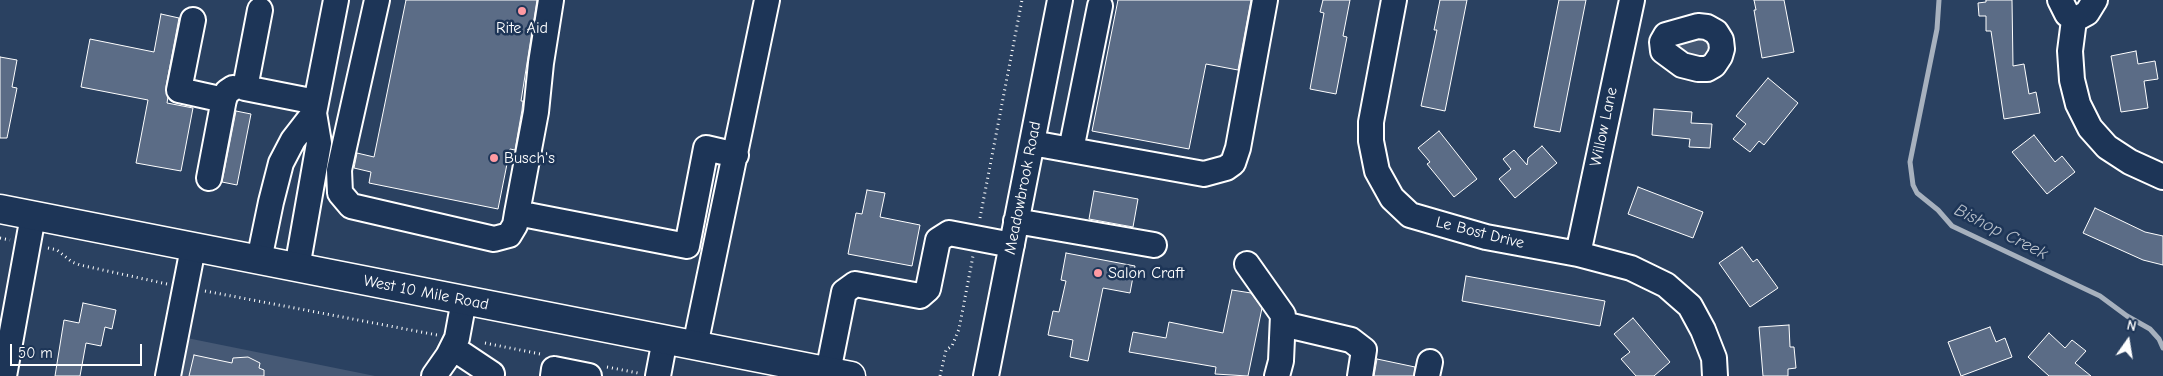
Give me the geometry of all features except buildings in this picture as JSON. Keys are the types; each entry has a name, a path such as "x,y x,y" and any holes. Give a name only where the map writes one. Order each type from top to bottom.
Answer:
{"main road":[{"name":"West 10 Mile Road","path":"0,209 665,339 786,370 840,374"}],"street":[{"path":"298,268 319,143 317,98 336,0"},
{"path":"376,0 339,170 340,193 351,206 494,239 509,235 518,213 536,112 541,64 552,0"},
{"path":"695,346 736,155 766,0"},
{"name":"Meadowbrook Road","path":"986,376 1060,0"},
{"path":"1032,143 1204,174 1226,168 1232,163 1238,148 1265,0"},
{"name":"Le Bost Drive","path":"1394,0 1371,122 1371,141 1377,171 1392,198 1410,214 1486,237 1578,254 1630,268 1666,285 1690,306 1704,330 1714,358 1715,376"},
{"name":"Willow Lane","path":"1578,254 1632,0"},
{"path":"2060,0 2067,14 2074,20"},
{"path":"2074,20 2087,13 2095,0"},
{"path":"1071,150 1100,6"},
{"path":"245,88 260,10"},
{"path":"193,20 179,90 224,100"},
{"path":"2074,20 2070,51 2072,80 2078,104 2090,128 2107,147 2122,157 2163,177"},
{"path":"1625,34 1662,42"},
{"path":"209,178 224,100 227,92 232,88 245,88 317,98 356,87"},
{"path":"259,260 270,202 281,163 317,98"},
{"path":"518,213 687,246 706,148 736,155"},
{"path":"4,376 33,216"},
{"path":"1016,221 1154,245"},
{"path":"840,374 844,292 855,284 920,296 928,289 938,240 949,233 1012,245"},
{"path":"168,376 193,248"},
{"path":"1247,264 1283,314 1281,361 1278,376"},
{"path":"434,376 455,343 464,300"},
{"path":"1282,324 1351,340 1364,350 1360,376"},
{"path":"650,375 665,339"},
{"path":"455,343 492,374 491,376"},
{"path":"548,366 554,369 596,371"}],"path":[{"path":"940,376 946,350 952,346 958,329 1022,0"},
{"path":"0,238 57,250 72,262 80,265 455,343 548,366"},
{"path":"596,371 650,375"}],"shaded area":[{"path":"1699,35 1714,44 1707,60 1675,51 1673,41"},
{"path":"182,337 375,376 181,376 182,372 175,370"}],"waterway":[{"name":"Bishop Creek","path":"1939,0 1937,29 1910,162 1913,185 1917,193 1938,210 1952,226 2100,296 2127,316 2150,329 2159,339 2163,348"}],"place":[{"name":"Rite Aid","path":"522,11"},
{"name":"Busch's","path":"494,158"},
{"name":"Salon Craft","path":"1098,273"}]}
